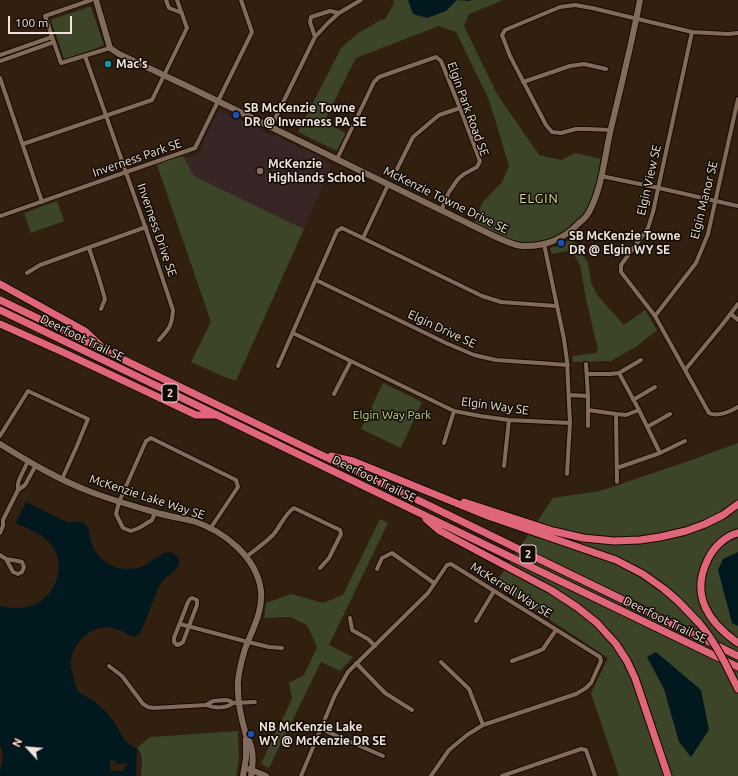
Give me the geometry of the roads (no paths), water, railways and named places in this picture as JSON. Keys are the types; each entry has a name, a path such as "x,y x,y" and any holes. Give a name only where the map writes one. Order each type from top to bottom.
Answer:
{"highway":[{"path":"0,284 85,330 107,352"},
{"name":"Deerfoot Trail SE","path":"0,300 738,656"},
{"name":"Deerfoot Trail SE","path":"0,310 738,667"},
{"path":"0,324 196,415 217,416"},
{"path":"317,453 352,461 488,516 616,560 643,574 678,601 699,623 721,656 738,689"},
{"path":"442,498 451,498 553,531 583,538 614,541 640,540 686,531 723,515 738,504"},
{"path":"418,513 438,530 551,590 577,607 597,624 616,644 627,661 644,702 668,776"},
{"path":"738,532 718,545 711,553 703,571 700,588 702,599 711,618 721,630 738,643"}],"street":[{"path":"91,0 45,16 61,63 110,48 96,0"},
{"path":"166,0 168,8 182,13"},
{"path":"23,144 152,100 187,28 178,0"},
{"name":"Inverness Park SE","path":"0,216 195,148 252,32 241,0"},
{"path":"271,127 315,37 339,13 361,0"},
{"name":"McKenzie Towne Drive SE","path":"110,48 119,54 441,211 508,242 521,246 537,246 560,239 569,233 581,222 588,213 594,201 601,176 640,0"},
{"path":"611,130 587,128 561,133 552,132 546,125 510,56 502,35 505,30 560,7 575,5 692,32 728,34 738,32"},
{"path":"315,37 310,22 311,18 330,11 339,13"},
{"name":"Elgin View SE","path":"692,32 653,212 648,228 621,265 620,269 655,316 709,413 714,415 738,407"},
{"path":"0,55 53,40"},
{"path":"0,61 53,40"},
{"name":"Inverness Drive SE","path":"85,56 146,227 173,310 173,322 168,331 160,340"},
{"name":"Elgin Park Road SE","path":"337,159 374,82 379,77 436,57 441,61 480,161 477,167 458,179 449,192 441,211"},
{"path":"523,82 570,66 584,64 606,69"},
{"path":"0,78 42,202"},
{"name":"Elgin Manor SE","path":"655,316 696,263 708,234 738,99"},
{"path":"396,168 413,137 439,115 460,108"},
{"path":"601,176 738,206"},
{"path":"362,238 388,185"},
{"path":"27,273 40,265 146,227"},
{"path":"278,366 337,231 342,228 482,296 501,302 556,306"},
{"path":"544,244 568,365 570,424 567,474"},
{"path":"89,248 105,299 101,309"},
{"name":"Elgin Drive SE","path":"316,280 474,355 496,360 568,365"},
{"path":"686,370 738,304"},
{"path":"731,314 738,320"},
{"name":"Elgin Way SE","path":"293,333 454,410 480,416 509,420 570,424"},
{"path":"587,374 618,373 641,360"},
{"path":"334,394 350,361"},
{"path":"586,364 588,426"},
{"path":"618,373 639,410 660,453"},
{"path":"633,400 655,387"},
{"path":"0,436 28,391 88,419 62,479"},
{"path":"569,395 588,396"},
{"path":"444,443 454,410"},
{"path":"588,410 626,416 639,410"},
{"path":"616,414 617,482"},
{"path":"647,427 670,414"},
{"path":"504,466 509,420"},
{"path":"155,513 152,520 131,531 122,528 116,514 119,502 146,441 151,438 236,480 238,487 210,529"},
{"path":"617,468 660,453 685,441"},
{"name":"McKenzie Lake Way SE","path":"0,444 62,479 89,491 155,513 192,521 210,529 221,535 246,556 257,576 261,597 258,618 242,658 239,671 236,703 246,735 250,742 252,752 251,773"},
{"path":"0,533 3,526 2,521 18,490 19,480 28,461"},
{"path":"18,490 24,487 36,465"},
{"path":"246,556 269,539 277,530 290,510 294,508 340,530 341,534 329,558 320,568"},
{"path":"377,569 382,558 392,553 434,583"},
{"path":"0,555 6,559 21,562 24,566 22,572 18,574 13,572 6,559"},
{"name":"McKerrell Way SE","path":"301,776 343,679 356,663 428,593 447,565 451,564 600,657 601,661 591,683 586,688 576,694 483,726 449,750 431,776"},
{"path":"476,622 494,591"},
{"path":"194,598 197,600 198,604 182,643 177,645 174,643 174,639 180,624 189,600 194,598"},
{"path":"350,618 352,630 368,639 375,646"},
{"path":"180,624 269,647 282,648"},
{"path":"512,661 540,652 556,630"},
{"path":"441,662 468,689 483,726"},
{"path":"356,663 384,691 412,710"},
{"path":"109,666 122,676 143,704 147,707 154,708 206,705 215,701 228,700 236,703 255,702"},
{"path":"321,729 383,756"},
{"name":"McKenzie Lake Way SE","path":"244,776 246,735"},
{"path":"502,776 581,749 586,750 595,776"},
{"path":"245,768 251,773 266,776"}],"water":[{"path":"408,0 457,0 446,11 427,18 413,14"},
{"path":"26,502 67,522 79,522 85,524 88,528 90,539 95,550 105,562 114,567 132,569 145,565 158,556 169,552 173,553 179,559 176,569 163,580 159,586 141,632 133,637 113,628 107,627 96,629 84,636 73,651 71,660 71,668 77,690 94,701 106,712 115,723 125,741 137,748 136,776 0,776 3,753 0,745 0,606 21,608 38,603 46,597 52,589 57,580 59,570 55,550 48,541 37,533 16,523"},
{"path":"738,552 738,626 732,623 718,570 723,559"},
{"path":"656,652 701,690 709,730 691,757 679,742 664,689 647,657"}],"place":[{"name":"Mac's","path":"108,64"},
{"name":"SB McKenzie Towne DR @ Inverness PA SE","path":"236,115"},
{"name":"McKenzie Highlands School","path":"260,171"},
{"name":"SB McKenzie Towne DR @ Elgin WY SE","path":"561,243"},
{"name":"NB McKenzie Lake WY @ McKenzie DR SE","path":"251,734"}],"district":[{"name":"ELGIN","path":"539,199"}],"park label":[{"name":"Elgin Way Park","path":"392,415"}]}
